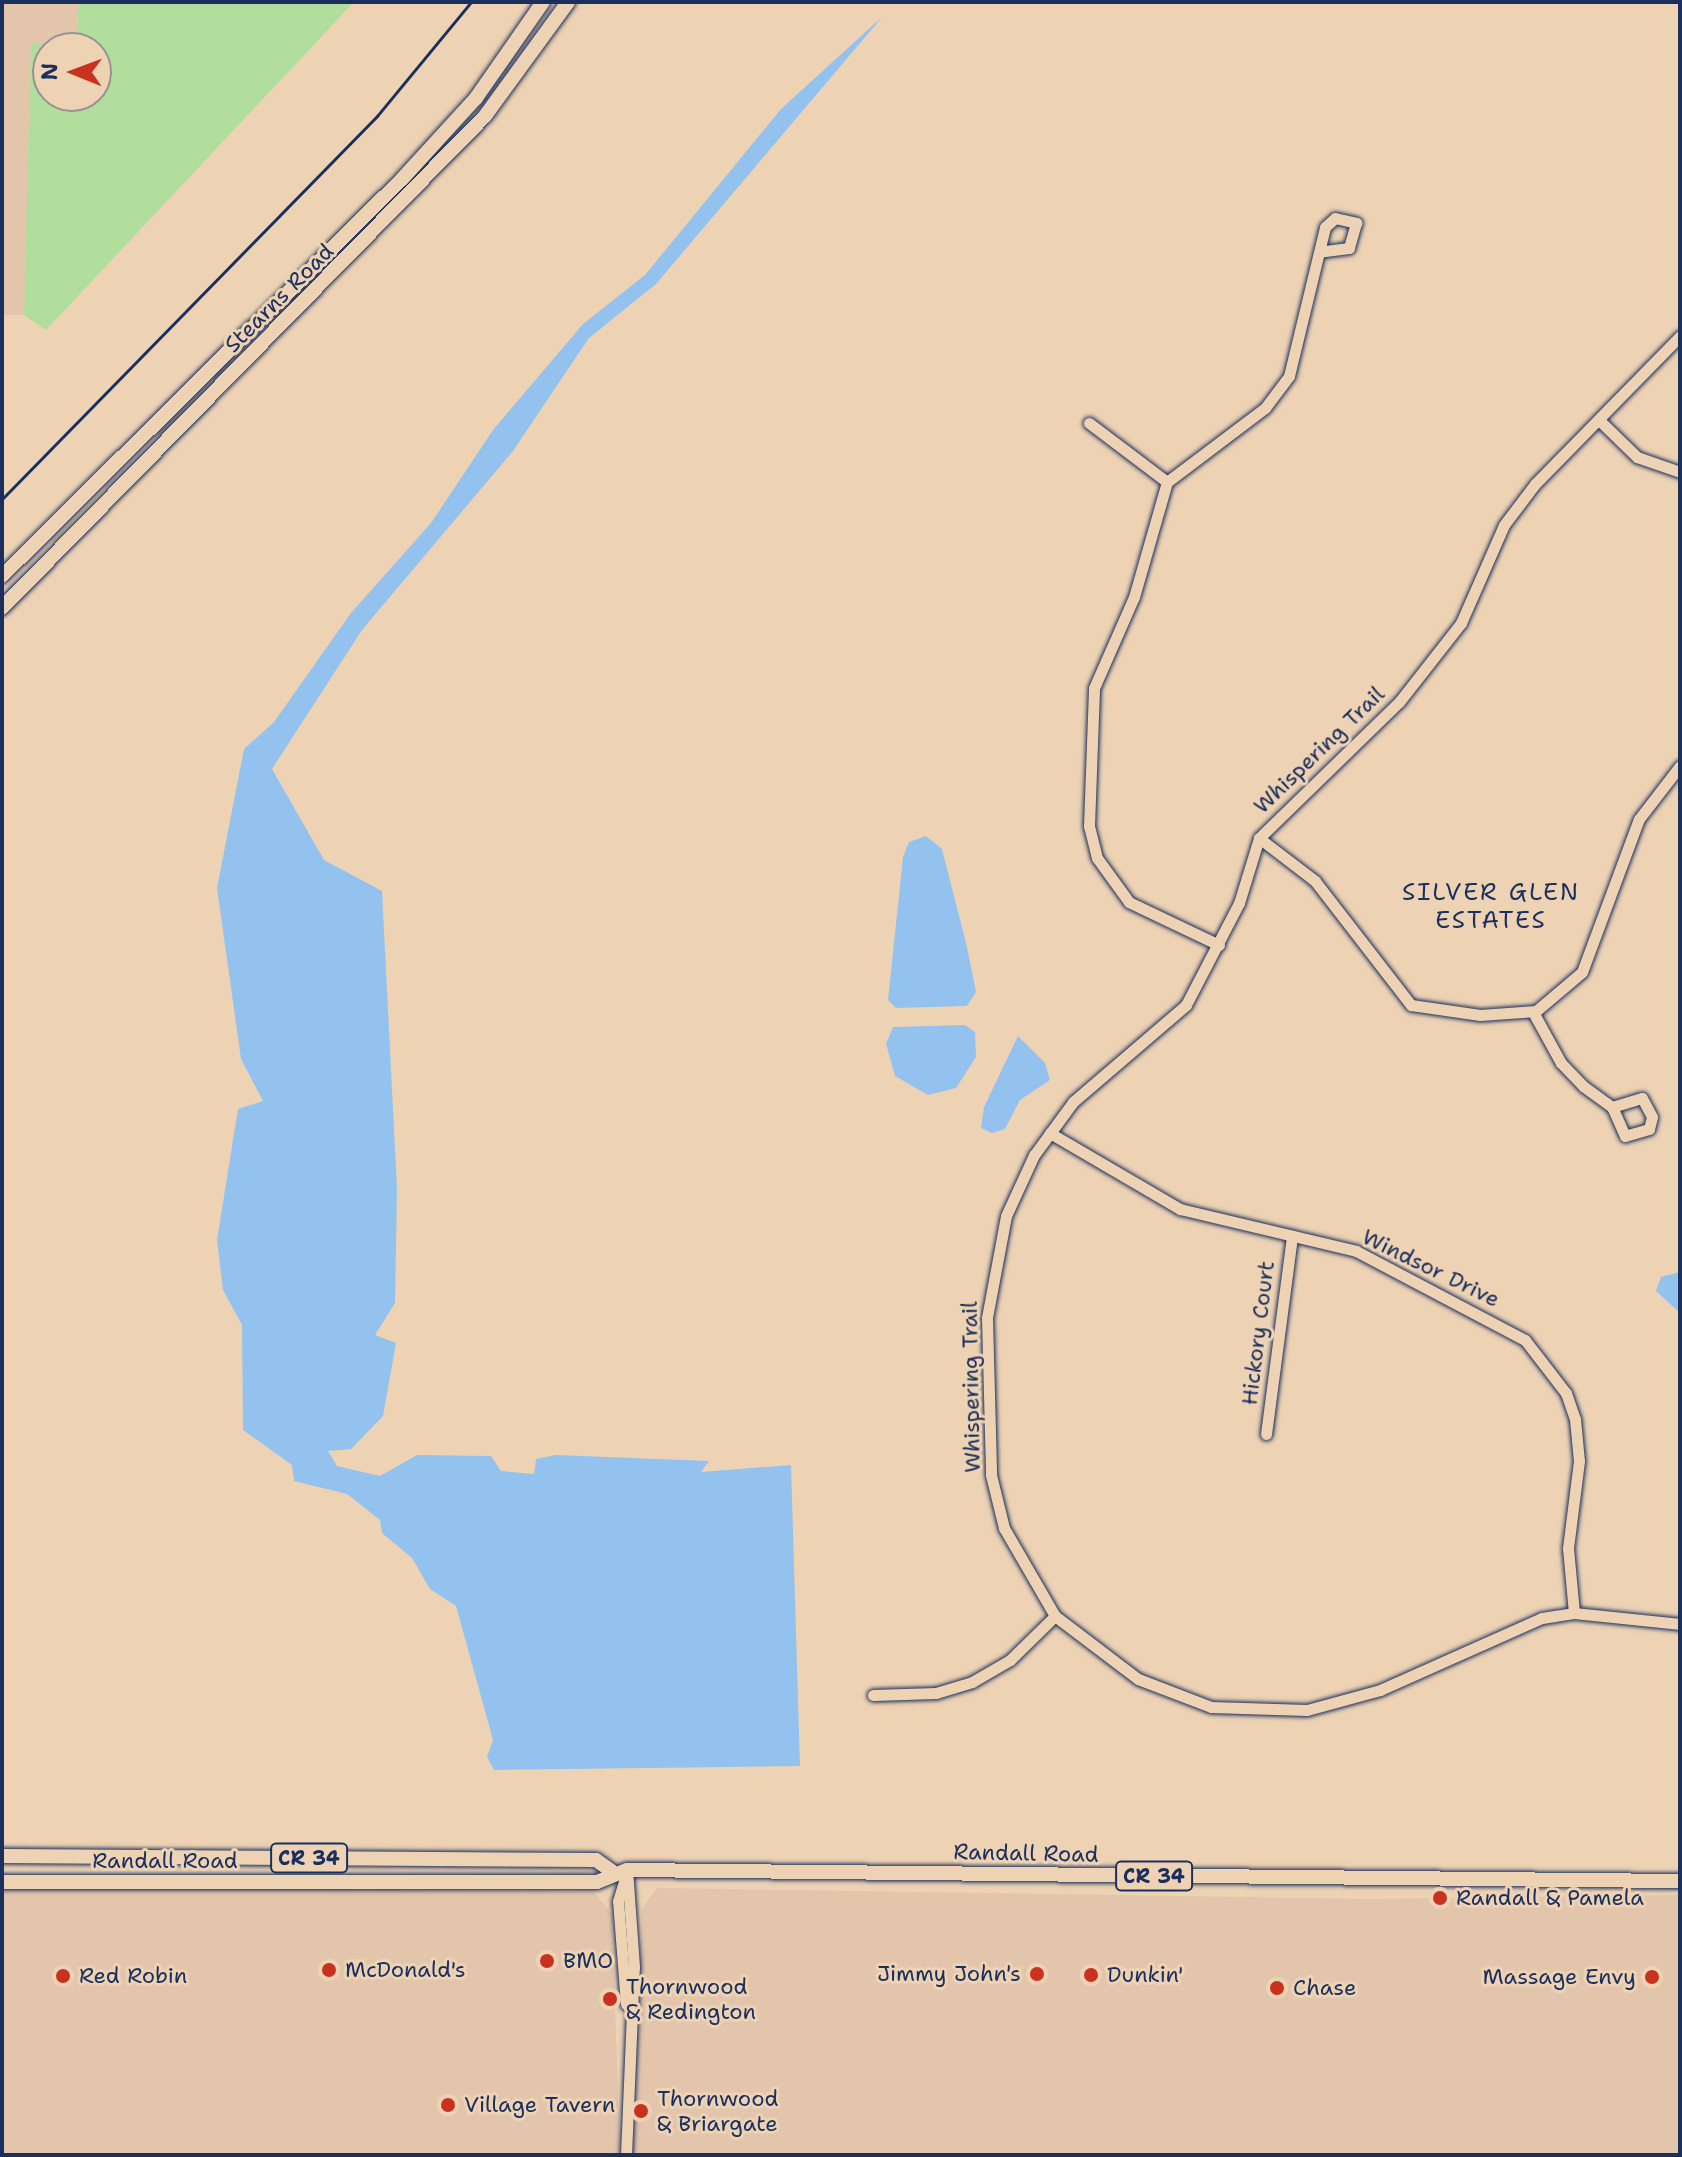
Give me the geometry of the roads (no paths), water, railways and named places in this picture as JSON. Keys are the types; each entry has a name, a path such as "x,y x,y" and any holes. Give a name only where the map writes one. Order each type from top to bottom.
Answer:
{"main road":[{"name":"Stearns Road","path":"2,576 402,179 476,98 543,2"},
{"name":"Stearns Road","path":"2,608 485,116 568,2"},
{"name":"Randall Road","path":"2,1856 596,1860 619,1871 1680,1881"},
{"name":"Randall Road","path":"2,1882 597,1882 619,1871"}],"street":[{"path":"1219,945 1129,902 1103,869 1089,826 1094,688 1134,597 1167,482 1265,408 1289,376 1323,251"},
{"name":"Whispering Trail","path":"1680,336 1636,374 1600,421 1504,525 1461,623 1399,702 1259,838 1257,862 1219,945 1186,1005 1073,1102 1050,1133 1018,1185 994,1260 987,1405 1004,1528 1055,1616 1138,1679 1211,1707 1274,1713 1344,1703 1499,1632 1574,1613 1680,1624"},
{"path":"1600,421 1637,457 1680,472"},
{"path":"1089,423 1167,482"},
{"path":"1259,838 1315,881 1411,1005 1440,1013 1533,1012 1582,972 1639,819 1680,766"},
{"path":"1533,1012 1561,1063 1612,1107"},
{"name":"Windsor Drive","path":"1050,1133 1192,1214 1292,1236 1389,1266 1502,1324 1551,1369 1579,1440 1569,1541 1574,1613"},
{"name":"Hickory Court","path":"1266,1434 1292,1236"},
{"path":"873,1695 936,1693 972,1682 1010,1660 1055,1616"},
{"path":"619,1871 634,1914 626,2155"}],"water":[{"path":"883,16 656,284 589,338 513,451 362,630 272,769 324,860 382,891 397,1189 395,1303 375,1335 396,1343 383,1416 351,1449 328,1451 337,1466 380,1476 417,1455 491,1456 501,1471 534,1474 536,1459 556,1455 709,1461 701,1472 791,1465 800,1766 494,1770 487,1757 493,1740 456,1606 430,1589 412,1558 382,1533 380,1520 347,1494 294,1481 292,1465 243,1430 242,1325 223,1290 217,1240 238,1109 263,1101 241,1059 217,888 244,749 274,722 351,613 431,523 493,430 583,324 645,275 781,109"},
{"path":"926,836 942,849 967,947 976,992 967,1006 896,1008 888,1000 903,857 909,842"},
{"path":"965,1025 975,1032 976,1057 956,1088 928,1095 895,1076 886,1044 893,1027"},
{"path":"1018,1036 1045,1063 1050,1080 1020,1100 1005,1129 992,1133 981,1128 984,1107"},
{"path":"1680,1272 1680,1313 1656,1291 1661,1277"}],"railway":[{"path":"2,499 377,116 471,2"}],"place":[{"name":"Randall & Pamela","path":"1440,1898"},
{"name":"BMO","path":"547,1961"},
{"name":"McDonald's","path":"329,1970"},
{"name":"Jimmy John's","path":"1037,1974"},
{"name":"Dunkin'","path":"1091,1975"},
{"name":"Red Robin","path":"63,1976"},
{"name":"Massage Envy","path":"1652,1977"},
{"name":"Chase","path":"1277,1988"},
{"name":"Thornwood & Redington","path":"610,1999"},
{"name":"Village Tavern","path":"448,2105"},
{"name":"Thornwood & Briargate","path":"641,2111"}],"district":[{"name":"SILVER GLEN ESTATES","path":"1491,907"}]}
